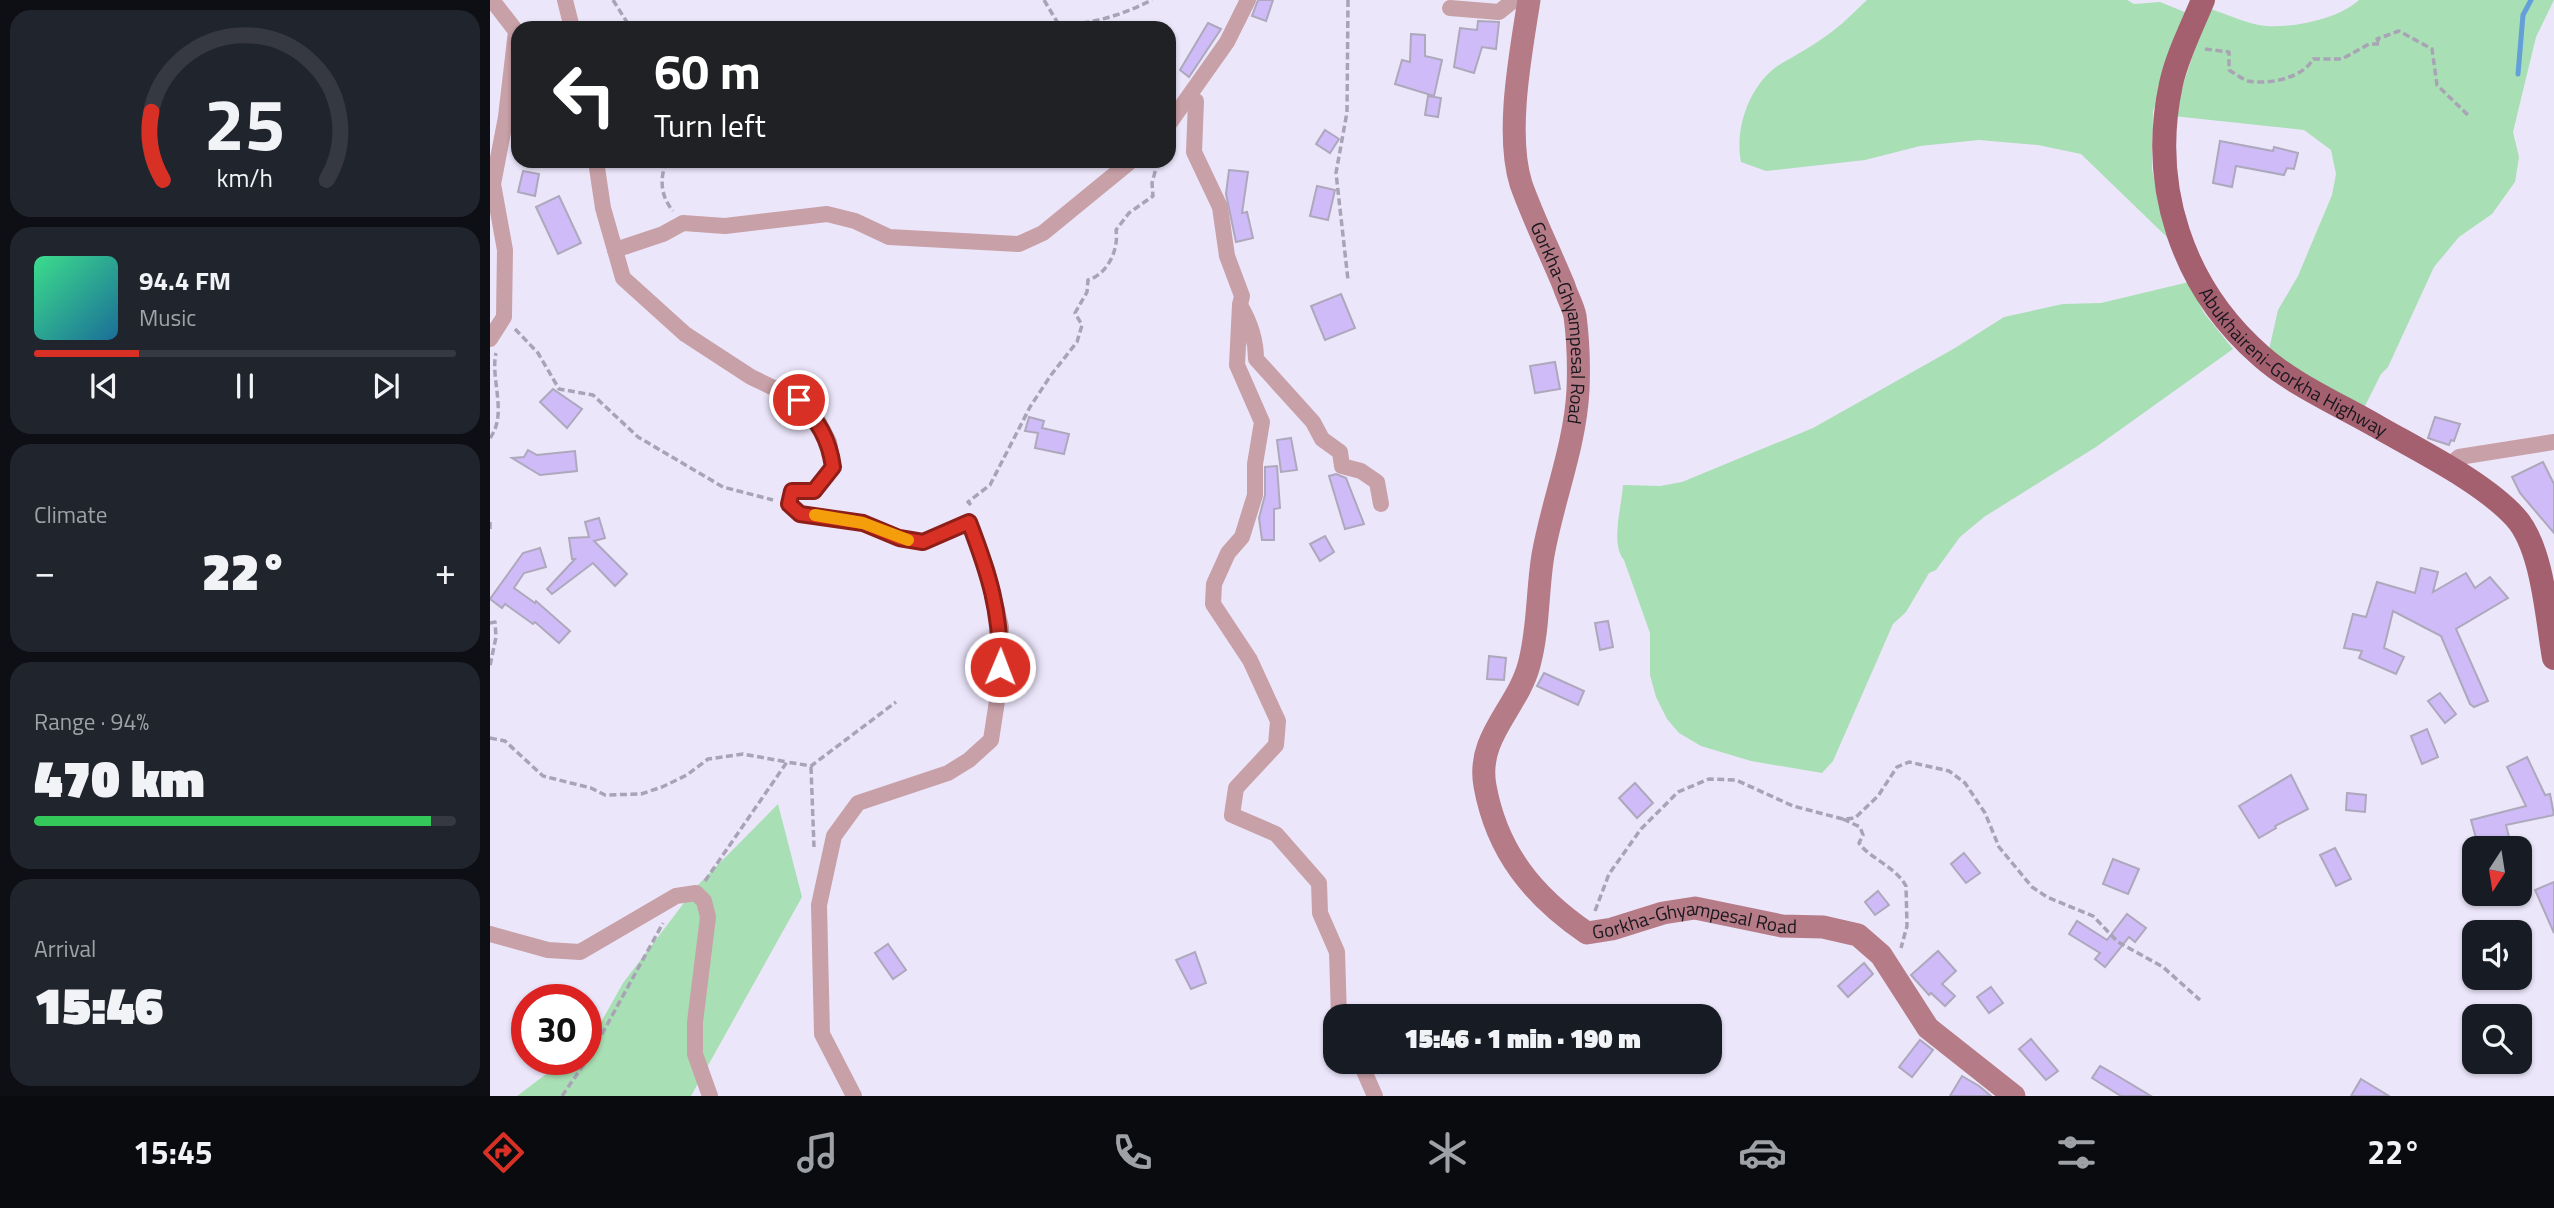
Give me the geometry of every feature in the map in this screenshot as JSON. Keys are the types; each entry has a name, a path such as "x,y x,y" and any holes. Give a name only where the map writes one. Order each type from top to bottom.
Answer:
{"main road":[{"name":"Gorkha-Ghyampesal Road","path":"1529,0 1519,66 1515,129 1520,182 1574,314 1578,389 1569,456 1552,510 1543,558 1540,609 1529,666 1516,697 1486,746 1485,785 1514,866 1559,914 1587,933 1612,929 1663,913 1695,908 1782,926 1823,927 1851,932 1873,946 1928,1028 2014,1096"},
{"name":"Abukhaireni-Gorkha Highway","path":"2203,0 2171,82 2163,136 2163,175 2176,227 2210,301 2230,326 2263,358 2448,467 2516,517 2529,539 2541,580 2554,658"}],"street":[{"path":"492,0 511,25"},
{"path":"565,0 570,21"},
{"path":"1176,114 1227,42 1248,0"},
{"path":"1450,8 1499,12 1514,0"},
{"path":"493,344 504,317 505,250 493,184 511,74"},
{"path":"1187,99 1196,101 1195,152 1220,207 1227,256 1242,296 1237,365 1262,422 1255,464 1255,495 1242,537 1228,553 1214,584 1213,604 1250,660 1278,721 1276,745 1236,788 1232,815 1276,834 1319,883 1320,913 1337,952 1339,1004"},
{"path":"597,168 604,208 623,278 685,334 751,377 799,400 818,421 829,442 833,467 814,491 792,491 789,504 800,514 863,523 899,538 923,542 969,522 987,569 1001,627 999,688 991,740 969,760 948,773 858,803 834,836 819,905 822,1034 854,1096"},
{"path":"615,250 663,234 683,223 725,226 827,214 855,221 889,237 1018,244 1043,233 1122,168"},
{"path":"1240,304 1249,320 1256,345 1256,359 1312,422 1322,439 1340,452 1342,466 1361,471 1377,482 1381,505"},
{"path":"2448,467 2459,457 2554,442"},
{"path":"490,934 548,950 580,952 676,896 696,893 704,901 708,917 696,1010 695,1054 710,1096"},
{"path":"1366,1074 1376,1096"}],"path":[{"path":"613,0 627,21"},
{"path":"1044,0 1057,21"},
{"path":"1098,21 1127,13 1152,0"},
{"path":"1348,0 1347,112 1336,173 1348,280"},
{"path":"2201,49 2229,52 2229,70 2248,81 2283,79 2308,68 2313,59 2342,59 2369,44 2380,44 2377,39 2399,31 2432,49 2437,85 2470,117"},
{"path":"664,168 661,176 663,199 683,223"},
{"path":"969,522 978,514 968,502 990,485 1030,407 1077,342 1082,325 1075,313 1087,292 1088,280 1104,269 1118,245 1116,230 1129,213 1153,197 1152,183 1156,168"},
{"path":"504,317 538,353 559,388 593,395 638,437 723,487 789,504"},
{"path":"490,438 493,435 499,392 493,366 493,344"},
{"path":"490,522 490,531"},
{"path":"490,623 495,622 496,637 490,666"},
{"path":"490,738 505,741 543,776 591,788 605,795 642,794 687,775 708,759 743,754 811,766 896,702"},
{"path":"696,893 787,762"},
{"path":"1843,819 1855,818 1878,796 1896,767 1909,762 1949,771 1965,783 1978,799 1999,847 2032,887 2093,916 2118,942 2163,967 2200,1000"},
{"path":"811,766 815,856"},
{"path":"1587,933 1609,874 1641,829 1678,792 1709,779 1736,780 1793,806 1843,819 1860,827 1863,835 1859,843 1864,850 1875,855 1906,886 1907,926 1902,942 1900,969 1896,977"},
{"path":"562,1096 591,1054 665,920"}],"green space":[{"path":"1867,0 2127,0 2134,4 2160,2 2192,15 2153,111 2152,170 2171,241 2081,154 2038,145 1979,140 1920,146 1865,160 1766,171 1741,162 1739,148 1743,120 1762,80 1772,70 1832,32"},
{"path":"2359,0 2554,0 2536,37 2513,132 2519,157 2515,182 2492,214 2459,237 2434,267 2388,367 2381,374 2363,410 2268,354 2278,310 2298,276 2332,195 2336,174 2331,150 2304,130 2173,116 2208,8 2251,23 2277,26 2302,24 2328,17"},
{"path":"2189,282 2204,313 2233,349 2096,447 1984,517 1960,537 1936,570 1929,573 1906,612 1893,624 1833,761 1822,773 1751,761 1701,746 1679,733 1667,719 1656,697 1650,675 1650,633 1620,553 1617,535 1623,485 1660,486 1682,482 1813,428 1955,348 2004,317 2063,304 2101,303"},
{"path":"778,804 802,897 691,1096 517,1096 545,1075 602,1075 602,1020 623,983 696,887"}],"building":[{"path":"1258,0 1273,0 1266,21 1252,16"},
{"path":"1478,21 1499,22 1496,49 1482,47 1474,73 1454,67 1460,28 1477,30"},
{"path":"1208,23 1221,29 1189,77 1180,70"},
{"path":"1411,34 1425,35 1425,56 1442,60 1434,96 1395,84 1402,60 1410,62"},
{"path":"1428,96 1441,98 1438,117 1425,115"},
{"path":"1325,130 1339,139 1330,153 1316,144"},
{"path":"2220,141 2273,151 2274,147 2298,153 2294,169 2287,168 2284,175 2236,166 2232,187 2213,183"},
{"path":"1229,170 1248,172 1242,213 1247,212 1253,238 1236,242 1226,194"},
{"path":"523,171 539,174 535,196 518,192"},
{"path":"1317,186 1335,190 1328,220 1310,216"},
{"path":"559,196 581,243 558,254 536,207"},
{"path":"1341,294 1355,328 1325,340 1311,306"},
{"path":"1555,362 1560,389 1535,393 1530,366"},
{"path":"553,389 582,409 567,428 540,402"},
{"path":"1029,417 1044,421 1042,428 1069,434 1064,454 1035,448 1038,433 1025,431"},
{"path":"2435,417 2460,424 2454,441 2451,440 2449,445 2428,438"},
{"path":"1291,438 1297,470 1281,472 1277,440"},
{"path":"528,450 537,455 575,451 577,471 540,475 512,458 524,457"},
{"path":"2543,462 2554,484 2554,533 2520,493 2512,477"},
{"path":"1277,466 1280,508 1274,509 1274,540 1262,540 1259,518 1265,495 1265,467"},
{"path":"1336,474 1346,478 1364,524 1345,529 1329,476"},
{"path":"599,518 605,538 594,541 627,574 615,586 593,563 552,594 547,589 575,559 572,559 569,538 589,537 585,522"},
{"path":"1325,536 1334,552 1320,561 1310,544"},
{"path":"540,548 546,567 524,573 514,588 535,603 536,601 570,631 559,643 535,622 533,624 505,604 502,608 490,599 523,553"},
{"path":"2421,568 2438,572 2433,592 2466,573 2475,588 2490,577 2508,598 2456,629 2488,701 2474,707 2470,704 2441,636 2393,611 2384,648 2404,657 2396,674 2359,658 2362,651 2344,648 2353,614 2366,617 2377,582 2415,593"},
{"path":"1608,621 1613,647 1600,650 1595,623"},
{"path":"1489,656 1506,658 1504,680 1487,679"},
{"path":"1544,673 1584,691 1578,705 1537,686"},
{"path":"2440,693 2456,714 2445,723 2428,701"},
{"path":"2427,729 2438,757 2422,764 2411,736"},
{"path":"2527,757 2545,795 2550,794 2554,815 2506,825 2509,836 2475,836 2471,820 2526,806 2507,767"},
{"path":"2291,775 2308,809 2275,826 2276,828 2259,838 2239,806"},
{"path":"1635,783 1653,803 1637,818 1619,798"},
{"path":"2347,793 2366,795 2365,812 2346,810"},
{"path":"2335,848 2351,879 2336,886 2320,855"},
{"path":"1964,853 1980,873 1966,883 1951,864"},
{"path":"2113,859 2139,869 2128,894 2103,884"},
{"path":"2554,882 2554,933 2535,890"},
{"path":"1878,891 1889,905 1875,915 1865,902"},
{"path":"2127,914 2146,928 2135,942 2129,937 2105,967 2095,959 2100,953 2069,934 2077,921 2107,940"},
{"path":"888,944 906,970 893,979 875,953"},
{"path":"1938,951 1956,971 1942,984 1955,996 1945,1006 1931,993 1929,995 1911,975"},
{"path":"1195,952 1206,983 1191,989 1176,960"},
{"path":"1864,963 1873,974 1848,997 1838,986"},
{"path":"1991,987 2003,1003 1989,1013 1977,997"},
{"path":"2031,1039 2058,1071 2046,1080 2019,1049"},
{"path":"1920,1040 1933,1050 1912,1077 1899,1067"},
{"path":"2100,1066 2151,1096 2121,1096 2092,1078"},
{"path":"1962,1076 1979,1086 1991,1096 1950,1096"},
{"path":"2361,1079 2389,1096 2351,1096"}],"waterway":[{"path":"2518,74 2523,15 2531,0"}],"slow traffic":[{"path":"815,515 863,523 908,540"}],"route":[{"path":"799,400 818,421 829,442 833,467 814,491 792,491 789,504 800,514 863,523 899,538 923,542 969,522 987,569 1001,627 1000,667"}]}
